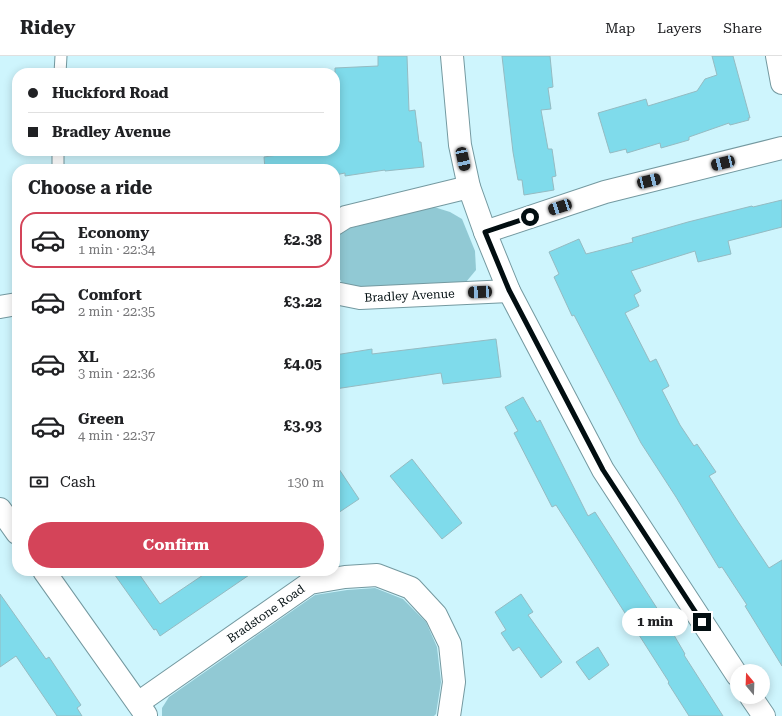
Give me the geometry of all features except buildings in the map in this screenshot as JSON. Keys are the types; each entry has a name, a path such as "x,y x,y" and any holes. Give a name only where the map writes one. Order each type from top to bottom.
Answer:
{"street":[{"path":"452,56 460,146 469,187 485,232 509,290 603,470 730,664"},
{"path":"777,56 782,84"},
{"path":"485,232 605,192 782,148"},
{"path":"340,221 346,217 469,187"},
{"name":"Bradley Avenue","path":"340,294 360,298 509,290"},
{"path":"0,307 12,305"},
{"path":"0,509 12,526"},
{"name":"Bradstone Road","path":"48,576 143,710 310,583 345,577 378,575 411,588 436,615 450,644 454,682 449,716"},
{"path":"756,704 764,716"}],"lane":[{"path":"60,68 61,56"}],"shaded area":[{"path":"434,207 450,212 462,219 475,251 476,270 466,282 361,287 342,283 340,280 340,234 350,228"},
{"path":"375,588 403,599 426,622 437,647 441,682 436,714 434,716 162,716 162,708 169,697 315,595 347,590"}],"route":[{"path":"530,217 485,232 509,290 603,470 702,622"}]}
